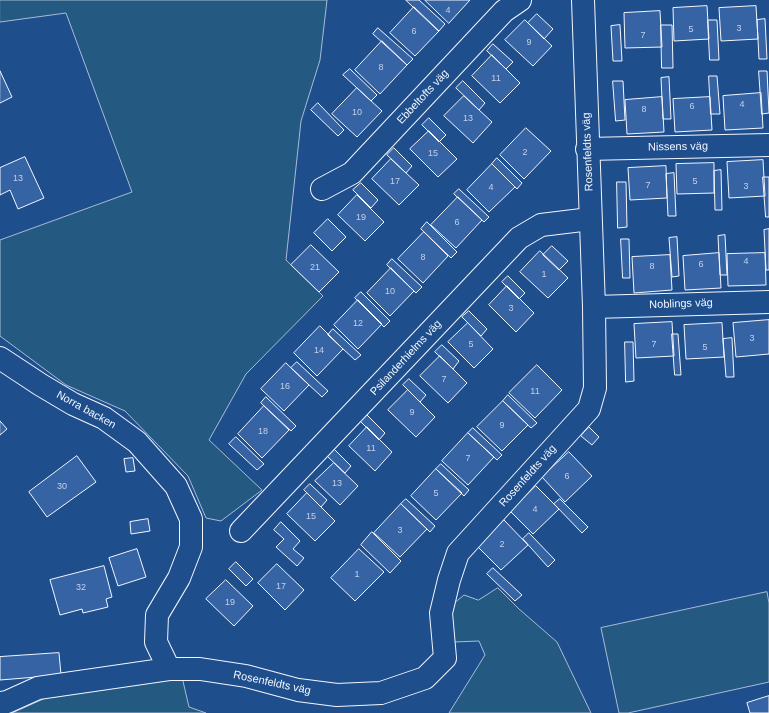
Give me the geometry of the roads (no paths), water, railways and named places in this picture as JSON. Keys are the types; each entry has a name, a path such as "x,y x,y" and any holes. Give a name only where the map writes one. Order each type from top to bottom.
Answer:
{"street":[{"name":"Ebbeltofts väg","path":"322,189 352,173 504,11 520,0"},
{"name":"Rosenfeldts väg","path":"169,669 200,669 246,676 298,690 337,695 381,692 425,678 445,658 441,613 449,580 458,553 589,409 595,388 594,307 587,149 583,0"},
{"name":"Nissens väg","path":"587,149 769,145"},
{"name":"Psilanderhielms väg","path":"241,531 519,238 541,225 590,219"},
{"name":"Noblings väg","path":"594,307 769,302"},
{"name":"Norra backen","path":"0,358 73,404 104,418 137,442 176,486 191,519 191,547 178,578 157,616 156,642 169,669"},
{"path":"0,703 7,702 38,688 169,669"}]}
